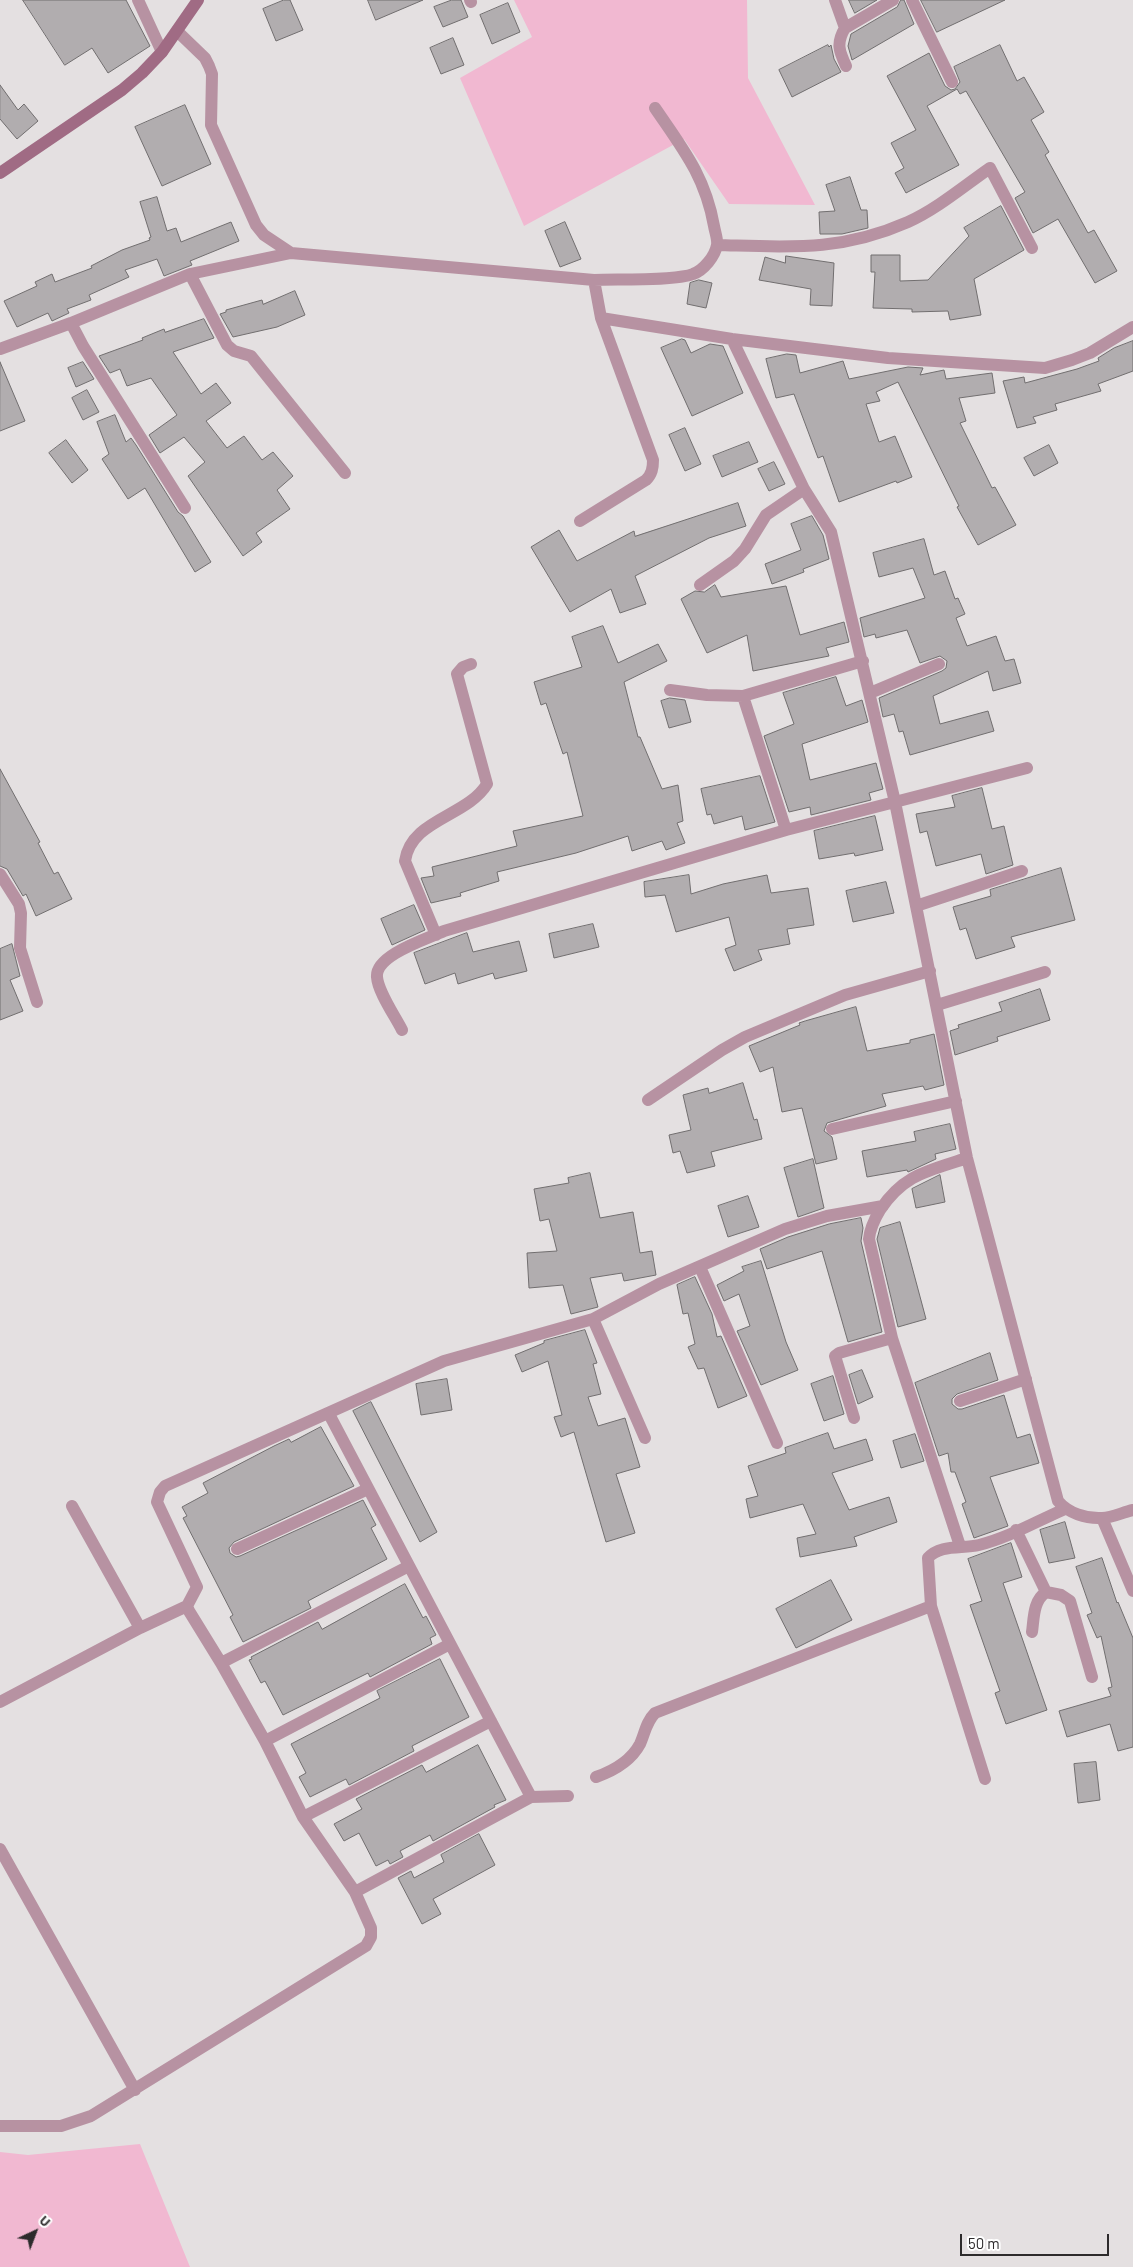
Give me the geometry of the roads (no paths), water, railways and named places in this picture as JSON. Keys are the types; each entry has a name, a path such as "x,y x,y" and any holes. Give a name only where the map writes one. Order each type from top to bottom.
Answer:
{"street":[{"path":"138,0 162,52"},
{"path":"0,173 122,90 162,52 198,0"},
{"path":"835,0 845,28"},
{"path":"846,66 838,43 845,28 893,0"},
{"path":"912,0 952,82"},
{"path":"177,31 205,58 209,66 212,74 211,125 256,225 264,235 291,253"},
{"path":"0,349 73,327 190,274 291,253 596,291 694,274 708,262 717,245 709,201 690,159 655,108"},
{"path":"717,245 804,247 848,242 909,221 990,168 1032,248"},
{"path":"190,274 227,345 234,351 251,356 345,473"},
{"path":"580,521 646,480 651,476 653,466 650,451 601,318 596,291"},
{"path":"601,318 732,339 888,358 1045,368 1090,353 1133,327"},
{"path":"73,327 185,508"},
{"path":"732,339 804,489 831,532 895,802 967,1158 1058,1501 1065,1509 1074,1514 1102,1518 1133,1510"},
{"path":"700,585 734,561 766,515 804,489"},
{"path":"670,690 707,696 742,696 863,661"},
{"path":"436,935 405,861 407,849 411,841 421,832 480,794 487,784 457,674 463,667 471,664"},
{"path":"870,693 939,664"},
{"path":"742,696 786,830"},
{"path":"402,1030 377,979 377,972 391,955 436,935 786,830 1027,768"},
{"path":"916,906 1022,872"},
{"path":"0,874 19,904 21,913 20,948 37,1002"},
{"path":"648,1100 722,1050 745,1037 845,996 930,971"},
{"path":"937,1006 1045,972"},
{"path":"832,1130 956,1101"},
{"path":"960,1546 892,1338 869,1239 870,1229 883,1206 905,1182 919,1174 967,1158"},
{"path":"0,1702 140,1628 187,1606 197,1587 157,1502 160,1492 165,1486 444,1361 593,1319 659,1284 785,1229 827,1216 883,1206"},
{"path":"700,1266 777,1443"},
{"path":"593,1319 645,1438"},
{"path":"854,1418 835,1356 839,1353 892,1338"},
{"path":"960,1401 1026,1379"},
{"path":"329,1414 530,1797"},
{"path":"237,1549 368,1489"},
{"path":"72,1506 140,1628"},
{"path":"986,1779 931,1606 928,1558 932,1553 960,1546 980,1545 1065,1509"},
{"path":"1102,1518 1133,1592"},
{"path":"1016,1530 1046,1592"},
{"path":"221,1663 409,1566"},
{"path":"1032,1632 1037,1603 1046,1592"},
{"path":"1046,1592 1061,1595 1070,1601 1092,1677"},
{"path":"0,2126 61,2126 91,2116 366,1946 372,1937 371,1928 355,1892 304,1817 265,1741 187,1606"},
{"path":"596,1777 610,1772 632,1754 639,1745 648,1719 655,1713 931,1606"},
{"path":"265,1741 450,1644"},
{"path":"304,1817 490,1721"},
{"path":"355,1892 530,1797 568,1796"},
{"path":"0,1848 135,2090"}]}
